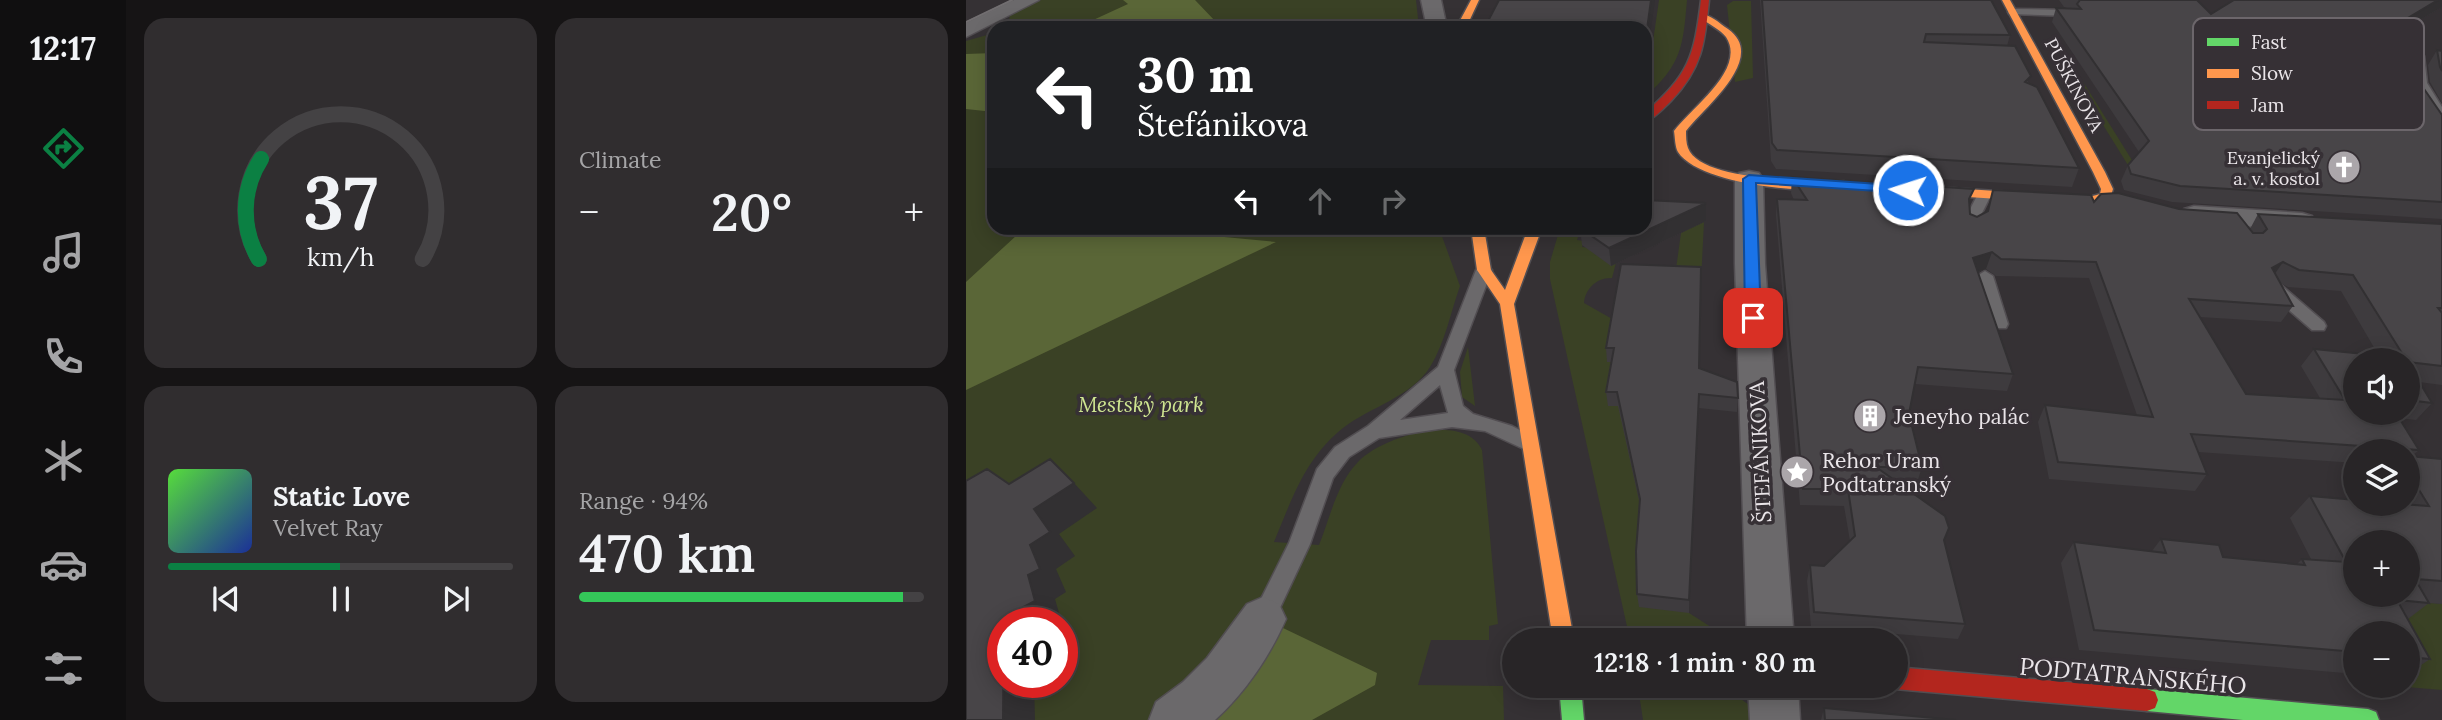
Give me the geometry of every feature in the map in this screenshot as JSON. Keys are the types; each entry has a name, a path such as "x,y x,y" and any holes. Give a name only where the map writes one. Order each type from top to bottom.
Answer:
{"street":[{"path":"966,31 1029,0"},
{"path":"1431,0 1436,21"},
{"path":"1463,21 1475,0"},
{"name":"PUŠKINOVA","path":"1984,195 2090,201 2115,196 2059,99 2031,58 2009,6"},
{"path":"1652,112 1677,89 1700,55 1704,8"},
{"path":"1704,8 1730,36 1734,43 1734,57 1719,91 1682,125 1677,139 1681,151 1699,165 1749,179 1862,187"},
{"path":"2424,94 2442,124"},
{"name":"ŠTEFÁNIKOVA","path":"1749,179 1750,264 1770,628"},
{"path":"1903,189 1984,195"},
{"path":"2164,212 2236,226 2336,224"},
{"path":"1478,235 1484,270 1507,304 1562,628"},
{"path":"1507,304 1532,235"},
{"path":"1174,720 1221,676 1263,619"},
{"name":"PODTATRANSKÉHO","path":"1908,679 2258,715 2368,720"},
{"path":"1571,698 1573,720"},
{"path":"1774,698 1775,720"}],"lane":[{"path":"2009,6 2070,13"},
{"path":"2042,99 2059,99"},
{"path":"1973,227 1974,215 1984,195"},
{"path":"1263,619 1299,544 1324,475 1342,452 1375,431 1445,370 1484,270"},
{"path":"1985,276 2000,324"},
{"path":"2272,286 2318,326"},
{"path":"1445,370 1455,409 1466,419"},
{"path":"1375,431 1466,419 1497,426 1531,446"}],"green space":[{"path":"1041,0 1416,0 1418,21 1009,21 1010,15"},
{"path":"1123,0 1195,0 1215,21 1091,21 1128,4"},
{"path":"1659,0 1687,0 1682,42 1678,53 1667,74 1652,90 1652,48"},
{"path":"1733,1 1751,1 1753,78 1735,82 1727,5"},
{"name":"Mestský park","path":"987,35 987,235 1442,235 1460,286 1435,358 1412,386 1343,428 1319,452 1301,480 1274,542 1319,545 1339,490 1351,470 1369,453 1385,444 1422,432 1441,430 1458,432 1472,438 1482,450 1498,624 1489,626 1489,640 1431,640 1418,685 1502,686 1504,720 966,720 966,41"},
{"path":"987,53 987,111 966,109 966,54"},
{"path":"2067,56 2140,173 2131,170 2061,57"},
{"path":"1704,222 1701,281 1678,280 1676,269 1681,233"},
{"path":"1017,235 1202,235 1276,242 966,390 966,282"},
{"path":"1558,235 1579,235 1577,240 1584,241 1582,247 1603,249 1617,259 1612,278 1593,285 1584,303 1614,320 1623,406 1689,613 1712,628 1627,628 1550,279 1550,262"},
{"path":"1468,347 1475,406 1462,397 1460,372"},
{"path":"2420,602 2442,604 2442,690 2420,688 2420,621 2401,621 2393,607 2420,607"},
{"path":"1283,628 1377,673 1375,685 1312,720 1201,720 1252,670"},
{"path":"1640,698 1740,698 1749,705 1753,720 1643,720"}],"building":[{"path":"1499,0 1651,0 1648,21 1488,21"},
{"path":"1762,0 1991,0 2010,35 1926,34 1924,42 2015,46 2031,76 2025,82 2037,87 2079,168 1777,150 1772,143"},
{"path":"2080,0 2197,0 2211,14 2234,0 2438,0 2408,18 2193,18 2193,130 2424,130 2424,89 2442,115 2442,202 2180,186 2131,174 2128,165 2149,141 2056,8 2081,9 2077,4"},
{"path":"2437,50 2442,51 2442,71 2440,67"},
{"path":"1792,177 1974,189 1969,199 1970,214 1977,217 1988,211 1993,190 2091,195 2094,202 2101,194 2118,193 2179,209 2237,213 2253,233 2263,233 2267,229 2258,214 2442,224 2442,308 2438,308 2442,313 2442,366 2420,363 2420,348 2399,348 2353,275 2299,270 2283,262 2272,268 2293,306 2189,299 2246,394 2343,400 2343,425 2403,425 2412,439 2343,439 2343,445 2191,434 2207,474 2058,462 2045,405 2153,417 2096,262 2001,259 1992,252 1973,258 2013,374 1918,367 1909,414 1922,467 1876,467 1945,516 1949,528 1944,540 1965,624 1814,612 1810,565 1824,566 1855,536 1848,489 1803,489 1777,199 1807,200"},
{"path":"1652,200 1706,203 1652,228"},
{"path":"1590,235 1637,235 1609,248"},
{"path":"1621,264 1701,267 1699,368 1737,382 1738,398 1699,394 1689,600 1637,594 1636,551 1640,499 1617,392 1606,392 1614,348 1606,348"},
{"path":"2314,349 2343,352 2343,397"},
{"path":"2420,383 2432,403 2420,402"},
{"path":"2420,457 2442,459 2442,581 2420,579 2420,530 2343,530 2343,556 2310,496 2343,499 2343,516 2420,516 2420,505 2429,506 2420,491"},
{"path":"1050,459 1074,483 1034,509 1050,532 1030,545 1040,569 1028,575 1035,601 1023,607 987,607 987,698 1003,698 1003,720 966,720 966,481 987,469 1009,484"},
{"path":"2161,539 2219,545 2223,557 2305,565 2302,559 2343,562 2343,607 2401,607 2409,621 2343,621 2343,651 2094,630 2074,542 2166,553"},
{"path":"2420,588 2429,603 2420,602"},
{"path":"2420,641 2430,659 2420,658"},
{"path":"1824,708 1956,720 1825,720"}],"tram line":[{"path":"966,22 1012,0"}],"traffic: fast":[{"path":"1571,698 1573,720"},
{"path":"2147,700 2368,720"}],"traffic: slow":[{"path":"1464,21 1475,0"},
{"path":"1921,190 2090,201 2106,196 2107,189 2099,172 2006,0"},
{"path":"1703,16 1730,35 1735,50 1734,63 1720,88 1680,131 1682,150 1696,163 1718,173 1745,179 1774,183 1844,185"},
{"path":"1478,235 1484,270 1507,304 1562,628"},
{"path":"1507,304 1532,235"}],"traffic: jam":[{"path":"1652,112 1675,91 1692,68 1700,41 1705,0"},
{"path":"1908,679 2147,700"}],"place":[{"name":"Evanjelický a. v. kostol","path":"2344,167"},
{"name":"Jeneyho palác","path":"1870,416"},
{"name":"Rehor Uram Podtatranský","path":"1797,472"}],"route":[{"path":"1753,318 1749,179 1908,190"}]}
